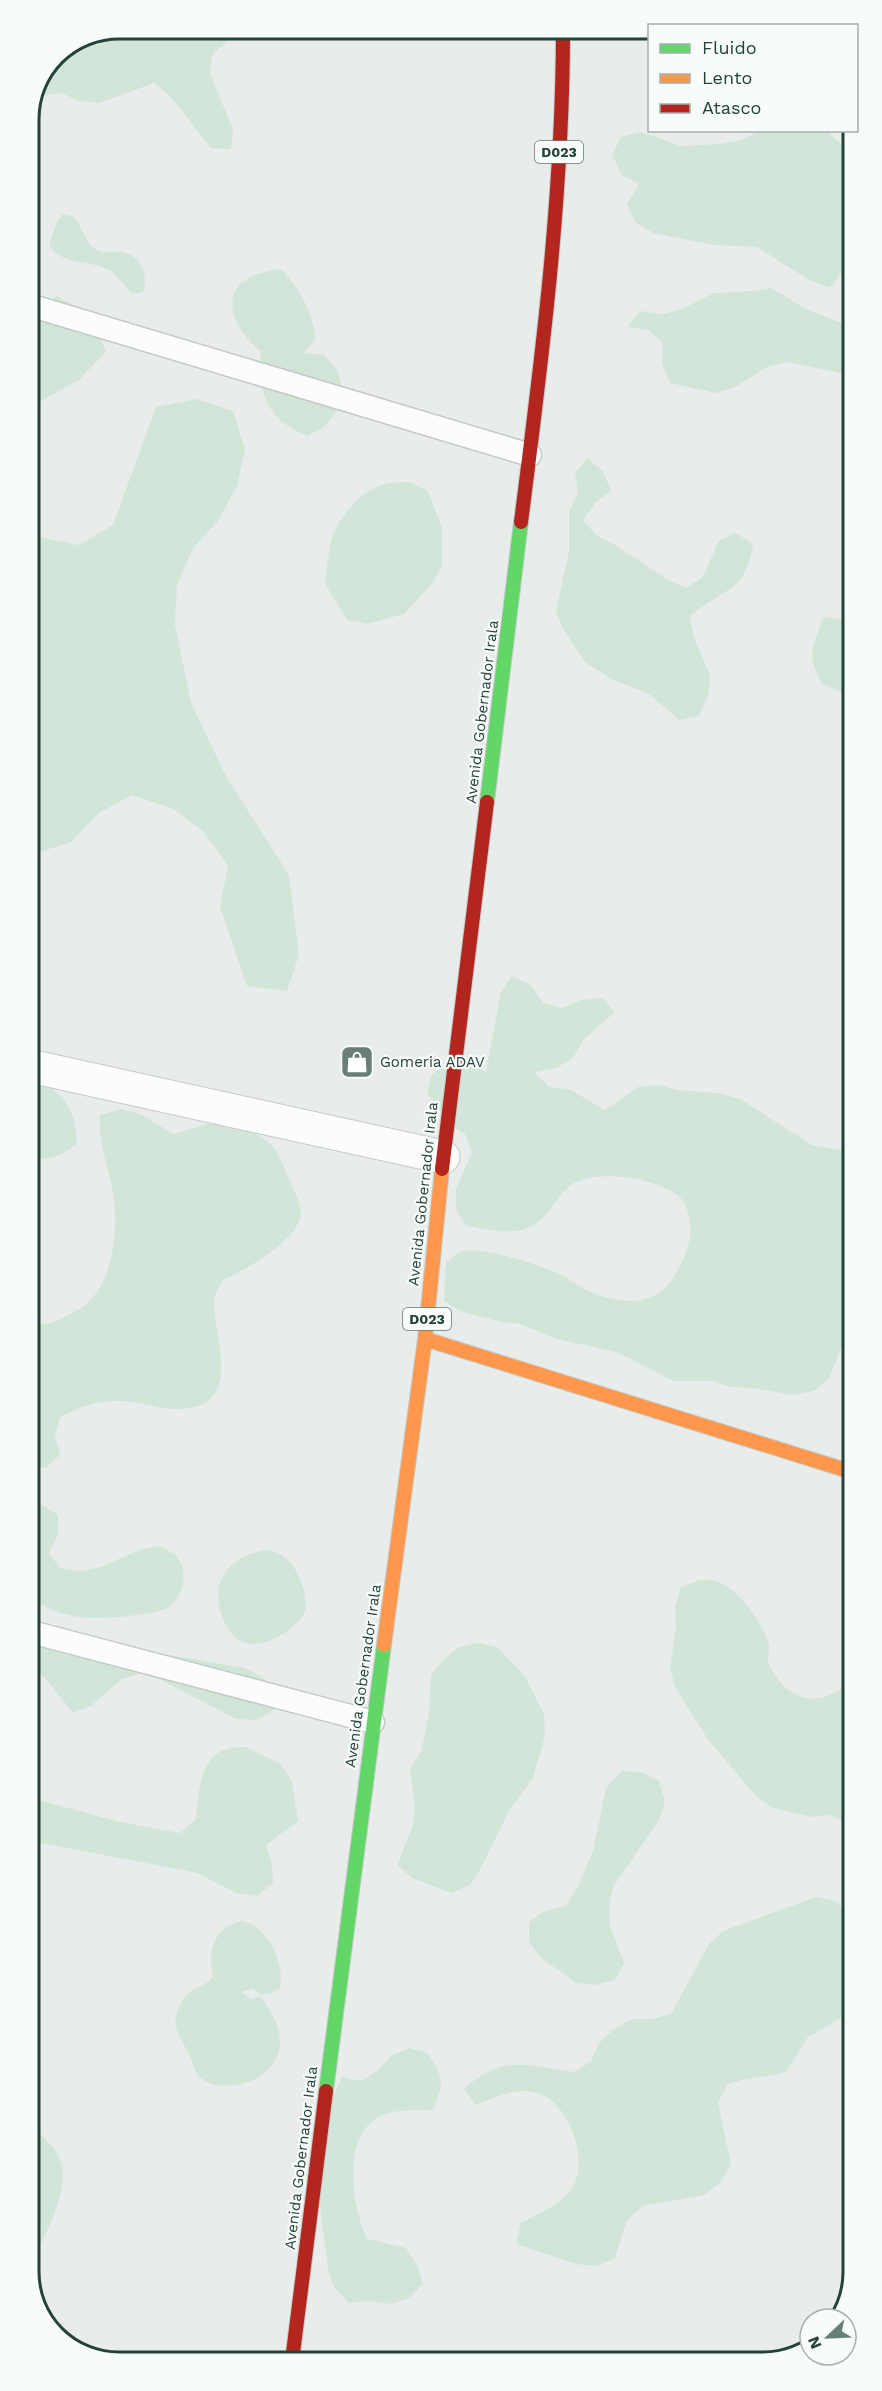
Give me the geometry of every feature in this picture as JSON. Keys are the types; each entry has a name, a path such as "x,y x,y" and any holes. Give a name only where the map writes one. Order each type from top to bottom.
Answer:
{"main road":[{"name":"Avenida Gobernador Irala","path":"293,2352 373,1722 425,1339 443,1157 530,455 551,274 563,108 563,39"},
{"path":"425,1339 843,1469"}],"street":[{"path":"39,1068 443,1157"}],"lane":[{"path":"39,308 530,455"},
{"path":"39,1634 373,1722"}],"green space":[{"path":"119,39 248,39 227,41 212,55 210,74 233,129 231,149 211,148 170,96 154,83 99,103 79,101 61,93 43,95 47,84 66,59 94,43"},
{"path":"641,132 681,146 721,144 742,140 757,132 827,132 843,145 843,271 830,288 809,280 757,247 715,245 653,233 635,222 627,204 639,184 622,175 612,155 621,137"},
{"path":"63,214 73,216 88,241 97,250 129,254 139,262 145,279 143,292 133,294 109,270 68,259 54,251 49,244 57,222"},
{"path":"281,269 294,284 312,319 316,338 304,353 324,355 338,371 342,391 337,411 324,427 307,436 293,430 283,422 268,404 261,381 261,352 238,325 233,312 232,300 237,289 246,280 261,273"},
{"path":"771,288 806,309 843,324 843,373 788,362 769,366 735,387 716,393 670,383 662,364 663,343 648,330 628,327 640,311 661,314 680,310 714,293"},
{"path":"56,296 92,315 106,352 79,380 39,403 39,320"},
{"path":"196,399 233,411 245,450 237,486 218,521 193,548 177,585 175,625 191,703 226,776 289,875 299,955 287,991 247,986 220,907 228,865 203,831 171,808 132,795 99,813 71,842 39,852 39,537 79,545 113,525 156,407"},
{"path":"587,458 603,471 611,491 595,503 583,520 596,535 668,580 686,588 703,577 718,542 735,532 753,544 750,561 738,582 690,617 694,637 710,676 708,696 699,716 679,720 649,694 611,679 585,662 563,629 556,611 569,552 569,512 578,493 575,473"},
{"path":"409,482 427,490 442,527 442,566 432,584 404,614 367,624 347,620 325,584 332,538 336,529 354,503 371,490 390,483"},
{"path":"824,617 843,620 843,692 822,684 817,674 812,658 816,636"},
{"path":"512,976 531,985 543,1003 562,1008 581,1000 602,998 615,1012 584,1039 573,1058 556,1068 534,1072 549,1087 569,1089 605,1110 638,1087 658,1085 678,1090 718,1093 740,1099 812,1145 843,1150 843,1344 829,1378 814,1391 792,1395 731,1387 713,1381 673,1381 617,1352 557,1339 520,1324 501,1322 460,1311 444,1301 446,1263 461,1252 482,1251 513,1258 568,1278 581,1288 596,1294 634,1301 657,1294 667,1286 675,1275 689,1244 690,1222 687,1210 684,1202 675,1194 646,1181 611,1176 581,1180 570,1186 545,1216 533,1226 525,1229 496,1231 467,1226 456,1210 456,1190 472,1152 465,1134 449,1124 427,1092 432,1074 448,1066 459,1063 486,1072 501,992"},
{"path":"39,1079 58,1094 70,1109 74,1119 77,1144 55,1157 39,1158"},
{"path":"121,1109 140,1114 174,1134 214,1123 251,1131 273,1146 297,1198 301,1213 296,1227 279,1246 255,1263 223,1280 219,1287 214,1301 220,1348 220,1380 215,1393 206,1403 190,1408 172,1409 118,1401 95,1403 81,1408 60,1417 55,1436 60,1455 45,1468 39,1467 39,1324 48,1324 87,1303 98,1291 111,1260 115,1208 102,1145 100,1115"},
{"path":"39,1504 58,1515 58,1535 49,1553 60,1568 81,1571 101,1567 139,1550 160,1546 176,1556 183,1569 183,1583 178,1598 160,1611 94,1618 67,1615 39,1602"},
{"path":"268,1550 284,1557 294,1568 304,1590 305,1611 301,1618 282,1635 263,1643 245,1643 230,1632 224,1621 219,1607 220,1583 232,1564 242,1557"},
{"path":"700,1580 714,1581 733,1591 749,1608 762,1628 769,1645 770,1667 787,1689 797,1695 819,1698 843,1688 843,1821 832,1815 812,1817 773,1808 756,1796 709,1741 675,1687 670,1668 676,1627 675,1607 681,1587"},
{"path":"478,1643 497,1647 525,1676 544,1714 545,1736 533,1778 509,1811 481,1868 470,1885 451,1893 412,1878 397,1865 412,1828 415,1808 410,1769 421,1752 429,1714 431,1675 444,1659 459,1647"},
{"path":"39,1646 123,1660 164,1654 245,1668 263,1678 277,1692 273,1711 257,1720 236,1719 161,1680 141,1673 122,1679 91,1706 73,1713 48,1681 39,1674"},
{"path":"234,1747 246,1747 281,1764 292,1781 298,1821 266,1845 272,1864 273,1883 257,1896 236,1893 197,1873 39,1843 39,1800 120,1822 180,1833 196,1819 199,1788 210,1760 217,1753"},
{"path":"622,1771 641,1772 659,1781 665,1801 659,1820 613,1887 609,1906 610,1926 624,1963 615,1980 595,1985 576,1983 541,1958 529,1942 529,1922 545,1911 565,1906 577,1889 593,1851 606,1788"},
{"path":"816,1897 836,1901 843,1909 843,2017 808,2037 786,2072 728,2084 718,2102 731,2165 720,2183 704,2195 643,2206 627,2220 615,2258 597,2266 576,2264 516,2244 521,2223 554,2205 571,2190 577,2178 579,2164 573,2133 557,2106 546,2097 533,2092 518,2091 476,2105 464,2089 491,2070 504,2066 530,2065 575,2072 591,2061 599,2043 613,2030 632,2019 653,2019 671,2014 709,1944 723,1931"},
{"path":"242,1921 260,1930 273,1947 277,1957 281,1978 280,1988 262,1995 253,1989 241,1992 251,1999 260,1996 276,2023 280,2045 274,2063 260,2076 243,2084 225,2086 209,2083 197,2074 179,2037 175,2022 178,2010 186,1996 204,1985 213,1976 212,1949 219,1934 232,1924"},
{"path":"409,2048 428,2053 440,2075 439,2094 433,2110 395,2112 374,2120 364,2130 357,2144 353,2177 358,2211 367,2239 406,2248 417,2265 423,2284 409,2298 390,2304 370,2301 349,2303 334,2287 328,2268 312,2146 342,2077 361,2081 378,2070 391,2056"},
{"path":"39,2134 54,2148 60,2159 63,2181 51,2222 39,2245"}],"traffic: fast":[{"path":"487,802 521,522"},
{"path":"326,2091 384,1645"}],"traffic: slow":[{"path":"384,1645 425,1339 442,1169"},
{"path":"425,1339 843,1469"}],"traffic: jam":[{"path":"521,522 550,276 559,153 563,39"},
{"path":"442,1169 487,802"},
{"path":"293,2352 326,2091"}],"place":[{"name":"Gomeria ADAV","path":"357,1062"}]}
